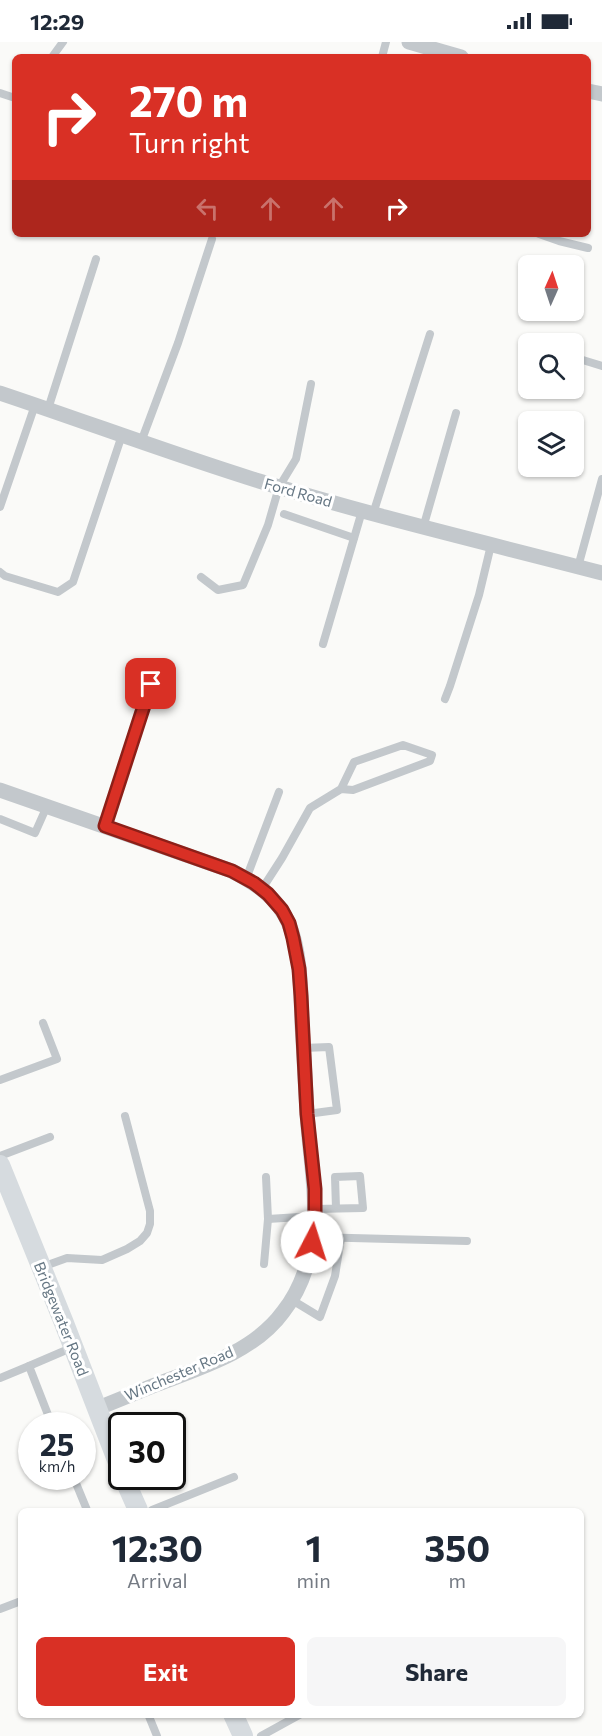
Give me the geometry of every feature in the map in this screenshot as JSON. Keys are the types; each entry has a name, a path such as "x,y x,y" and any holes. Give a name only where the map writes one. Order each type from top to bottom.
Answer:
{"main road":[{"name":"Bridgewater Road","path":"0,1165 108,1439"},
{"name":"Bridgewater Road","path":"129,1490 137,1508"},
{"path":"235,1718 243,1736"}],"street":[{"path":"409,42 451,54"},
{"name":"Ford Road","path":"0,393 201,463 279,487 423,528 602,573"},
{"name":"Winchester Road","path":"0,790 232,871 246,879 261,889 282,910 289,923 299,969 315,1212 313,1238 307,1266 292,1300 269,1329 237,1350 196,1370 96,1409"}],"lane":[{"path":"548,237 588,248"},
{"path":"141,442 178,343 212,239"},
{"path":"0,507 41,407 96,259"},
{"path":"323,644 354,538 368,512 430,334"},
{"path":"584,360 602,366"},
{"path":"201,577 218,590 243,585 268,525 279,487 296,459 311,384"},
{"path":"423,528 456,413"},
{"path":"0,572 5,576 58,592 73,582 122,435"},
{"path":"578,567 602,479"},
{"path":"284,514 354,538"},
{"path":"445,699 479,595 491,545"},
{"path":"105,826 151,684"},
{"path":"261,889 282,858 310,808 341,789 354,762 403,745 432,755 430,761 353,790 341,789"},
{"path":"246,879 279,792"},
{"path":"0,819 35,833 47,806"},
{"path":"0,1080 57,1059 43,1023"},
{"path":"303,1048 329,1047 337,1110 307,1114"},
{"path":"41,1268 67,1258 96,1260 114,1256 135,1245 147,1233 151,1219 148,1202 125,1116"},
{"path":"0,1156 50,1137"},
{"path":"268,1219 336,1208 363,1208 360,1176 335,1177 336,1208"},
{"path":"264,1264 268,1219 266,1177"},
{"path":"313,1238 467,1240"},
{"path":"292,1300 320,1317 335,1276 341,1238"},
{"path":"0,1378 73,1347"},
{"path":"29,1366 47,1412"},
{"path":"157,1508 234,1477"},
{"path":"79,1490 86,1508"},
{"path":"0,1609 18,1602"},
{"path":"150,1718 157,1736"},
{"path":"261,1736 294,1718"}],"route":[{"path":"151,684 105,826 232,871 268,894 282,910 289,923 299,969 307,1114 315,1189 312,1242"}]}
